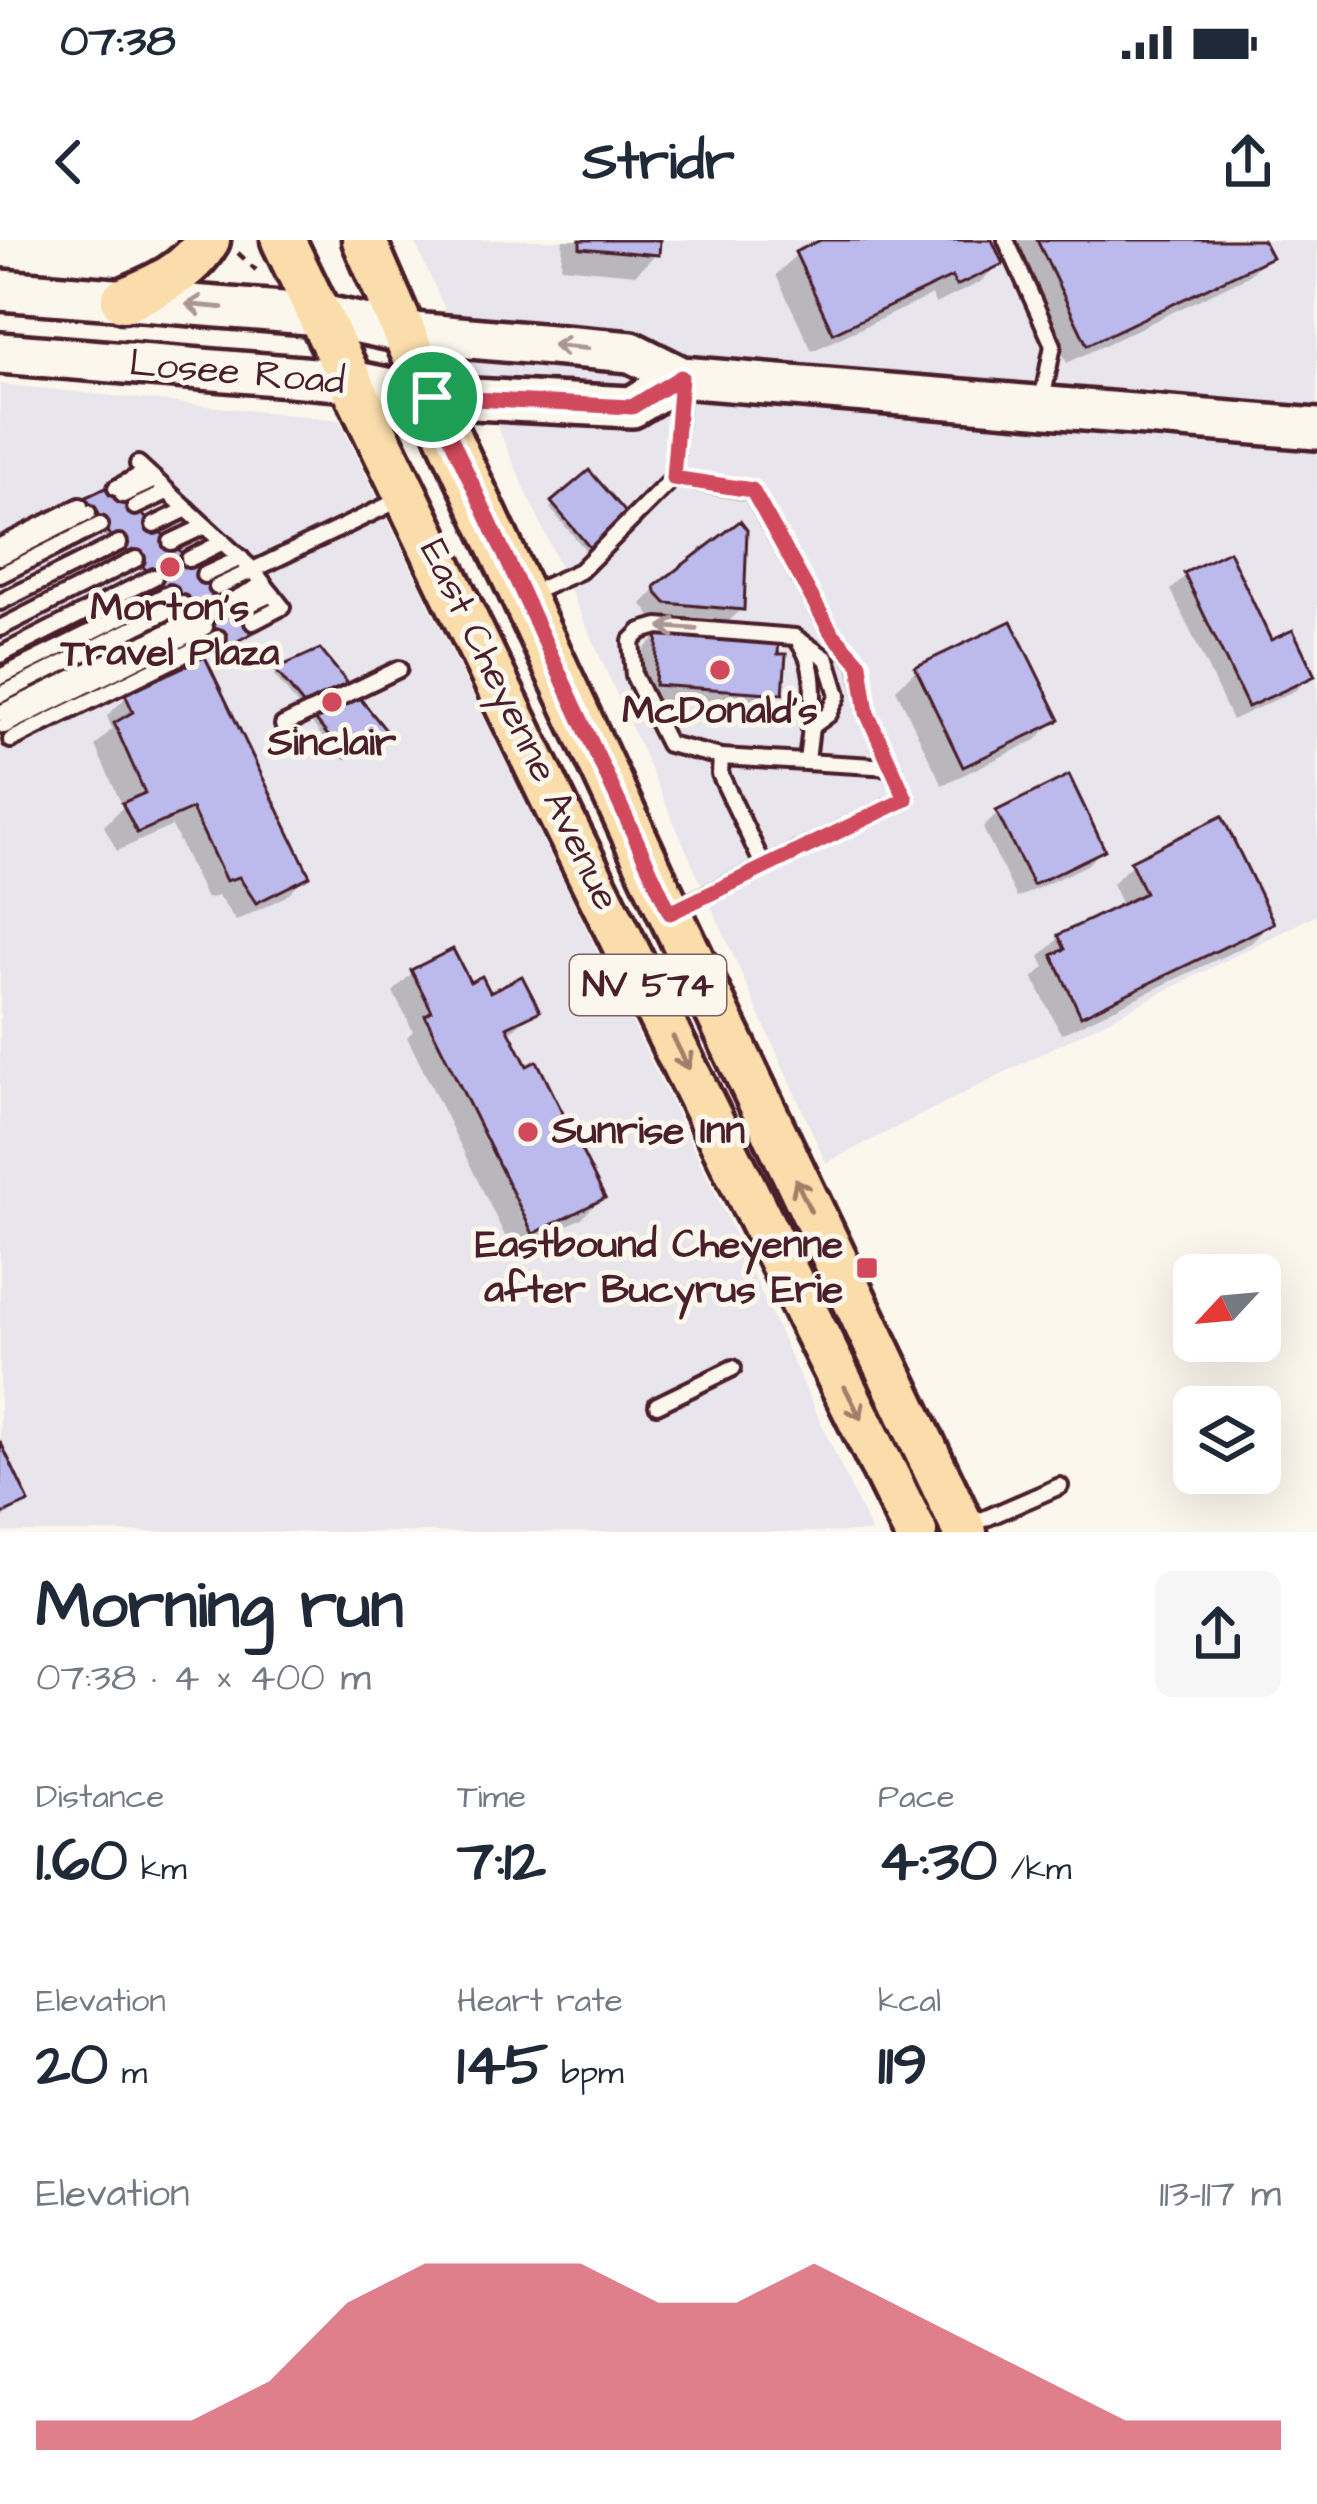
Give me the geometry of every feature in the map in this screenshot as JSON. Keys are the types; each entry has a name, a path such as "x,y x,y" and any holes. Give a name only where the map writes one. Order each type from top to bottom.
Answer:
{"main road":[{"name":"East Cheyenne Avenue","path":"364,240 401,332 957,1531"},
{"path":"123,300 159,285 221,245"},
{"name":"East Cheyenne Avenue","path":"269,255 320,315 806,1331 889,1474 915,1532"},
{"name":"Losee Road","path":"0,290 320,315 401,332 632,352 681,377 1317,429"},
{"name":"Losee Road","path":"0,353 352,381 432,397 632,407 681,377"},
{"path":"889,1474 906,1472 916,1478 942,1529 957,1531"}],"lane":[{"path":"1006,240 1053,345 1041,406"},
{"path":"524,597 580,572 673,478 681,377"},
{"path":"119,492 146,472 253,569 282,608 253,622"},
{"path":"670,913 906,799 867,713 860,664 831,632 752,490 673,478"},
{"path":"135,507 167,492"},
{"path":"217,587 407,496"},
{"path":"0,546 84,509 0,557"},
{"path":"154,525 187,509"},
{"path":"0,575 100,525"},
{"path":"171,542 205,526"},
{"path":"189,559 223,542"},
{"path":"0,602 119,543"},
{"path":"204,574 241,558"},
{"path":"0,628 136,559"},
{"path":"0,655 154,577"},
{"path":"235,605 268,589"},
{"path":"0,676 170,592"},
{"path":"0,694 182,604"},
{"path":"5,726 201,622"},
{"path":"810,728 829,714 838,695 826,658 795,637 658,626 641,631 631,641 634,676 668,744 721,757 891,766"},
{"path":"795,637 807,652 812,681 807,762"},
{"path":"5,726 218,638"},
{"path":"283,725 398,669"},
{"path":"721,757 719,774 764,867"},
{"path":"657,1405 733,1368"},
{"path":"957,1531 1060,1486"}],"path":[{"path":"221,245 269,255"}],"shaded area":[{"path":"414,240 1317,240 1317,914 826,1163"},
{"path":"0,384 339,420 727,1218 871,1532 0,1532"}],"building":[{"path":"580,240 660,240 659,255 580,248"},
{"path":"821,240 992,240 1003,264 956,286 952,277 833,333 795,252"},
{"path":"1037,240 1263,240 1272,257 1087,345"},
{"path":"589,470 635,523 597,556 551,502"},
{"name":"Morton's Travel Plaza","path":"112,485 260,629 226,647 76,502"},
{"path":"740,521 747,530 744,610 666,603 655,586"},
{"path":"1229,551 1271,640 1293,630 1315,676 1248,707 1184,573"},
{"path":"1011,621 1060,720 963,767 915,667"},
{"name":"McDonald's","path":"658,631 779,638 778,654 786,654 783,694 655,685"},
{"name":"Sinclair","path":"320,649 389,734 345,757 275,669"},
{"path":"205,657 310,876 256,903 239,877 226,881 192,809 137,833 122,803 145,793 114,723 133,712 125,694"},
{"path":"1069,775 1105,850 1033,885 996,811"},
{"path":"1222,816 1274,923 1081,1016 1052,955 1065,949 1058,935 1145,893 1130,861"},
{"name":"Sunrise Inn","path":"453,949 470,982 482,976 490,992 522,976 540,1011 507,1027 527,1066 537,1061 605,1198 533,1234 425,1015 432,1011 411,970"},
{"path":"0,1441 29,1502 0,1515"}],"place":[{"name":"Morton's Travel Plaza","path":"170,567"},
{"name":"McDonald's","path":"720,670"},
{"name":"Sinclair","path":"332,702"},
{"name":"Sunrise Inn","path":"528,1132"},
{"name":"Eastbound Cheyenne after Bucyrus Erie","path":"867,1268"}],"route":[{"path":"681,377 673,478 752,490 831,632 860,664 867,713 906,799 670,913 432,397 632,407 681,377"}]}
